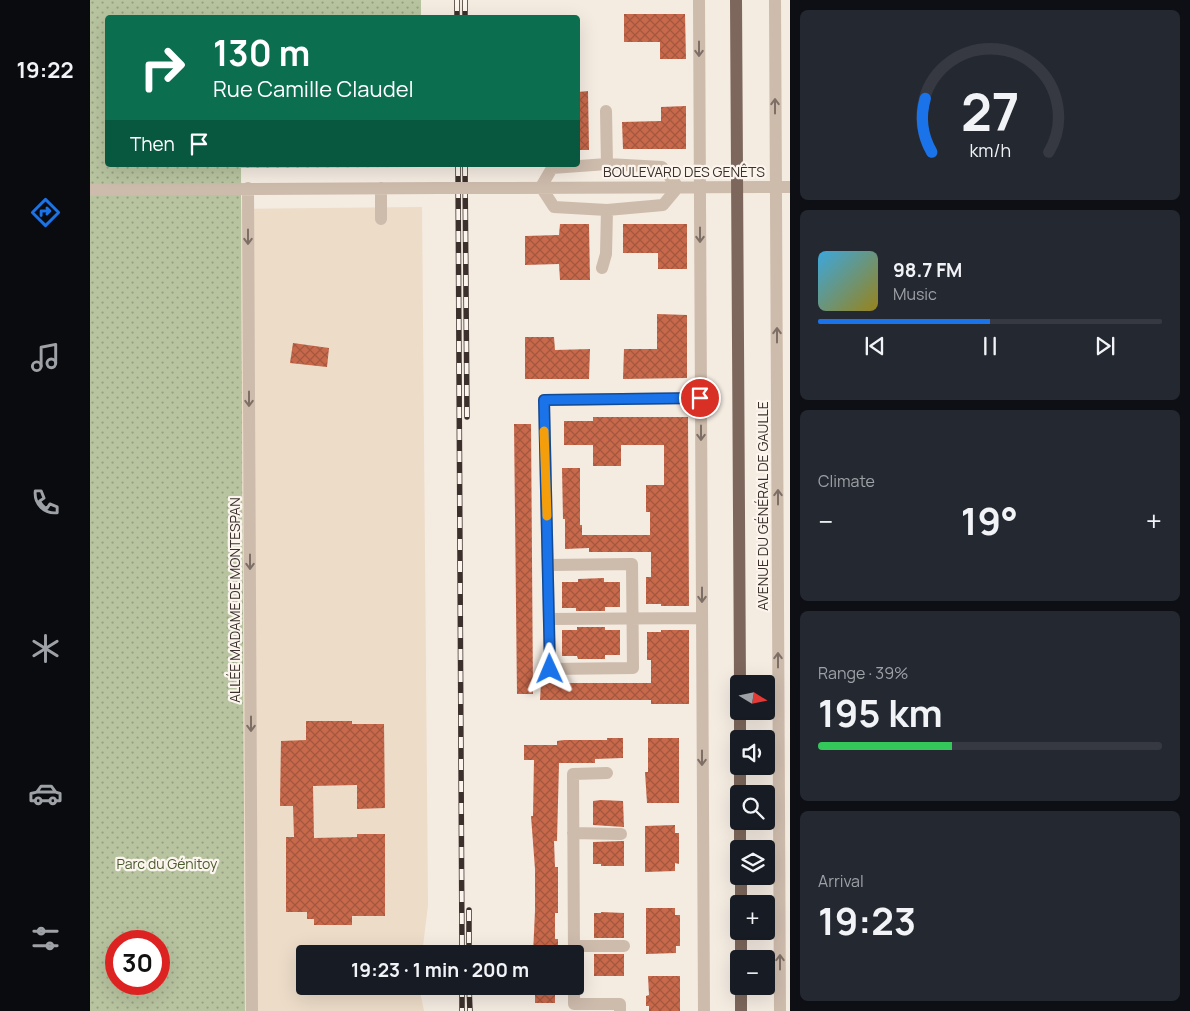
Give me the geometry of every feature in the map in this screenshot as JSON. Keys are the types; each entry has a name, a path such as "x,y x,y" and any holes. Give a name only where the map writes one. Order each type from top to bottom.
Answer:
{"main road":[{"name":"AVENUE DU GÉNÉRAL DE GAULLE","path":"736,0 740,675"},
{"path":"741,995 741,1011"}],"street":[{"path":"699,0 704,1011"},
{"name":"AVENUE DU GÉNÉRAL DE GAULLE","path":"775,0 780,1011"},
{"path":"606,112 607,164"},
{"path":"566,167 552,168 541,187 554,207 607,210 662,205 678,186 662,167 607,164 580,166"},
{"name":"BOULEVARD DES GENÊTS","path":"381,188 790,187"},
{"name":"ALLÉE MADAME DE MONTESPAN","path":"248,188 252,1011"},
{"path":"90,190 381,188 381,219"},
{"path":"602,268 606,254 607,210"},
{"path":"548,565 632,564 633,668 550,669 544,400 700,398"},
{"path":"549,619 702,618"},
{"path":"574,945 573,774 607,773"},
{"path":"573,833 621,834"},
{"path":"584,949 624,946"},
{"path":"574,995 574,1004 620,1004 620,1011"}],"green space":[{"name":"Parc du Génitoy","path":"90,0 421,0 421,15 105,15 105,167 421,167 241,168 245,1011 90,1011"}],"shaded area":[{"path":"422,207 428,905 423,945 296,945 296,995 421,995 424,1011 245,1011 241,209"}],"building":[{"path":"624,14 685,14 686,59 660,59 660,42 624,42"},
{"path":"588,91 589,150 580,150 580,92"},
{"path":"686,106 686,149 623,149 622,122 661,121 661,107"},
{"path":"560,224 589,224 590,280 560,280 559,264 525,265 525,236 559,235"},
{"path":"623,224 687,224 687,269 658,269 658,253 623,253"},
{"path":"657,314 687,315 687,378 623,379 624,349 657,349"},
{"path":"525,337 554,337 555,350 590,349 589,379 525,379"},
{"path":"293,343 329,348 327,367 290,363"},
{"path":"593,417 688,417 689,606 646,604 646,577 651,577 651,552 589,552 589,548 565,549 562,468 580,468 580,525 582,525 582,535 650,535 650,512 646,512 646,485 664,485 664,445 621,445 621,466 593,466 593,445 564,445 564,421 593,421"},
{"path":"514,424 531,424 533,694 517,694"},
{"path":"604,578 604,582 620,582 620,607 605,607 605,611 576,611 576,608 562,608 562,582 578,582 578,579"},
{"path":"577,627 605,627 605,630 620,630 620,655 605,655 605,659 578,659 577,656 562,656 562,630 577,630"},
{"path":"661,630 689,630 689,704 651,704 651,700 540,700 541,683 651,683 651,660 647,660 647,632 661,632"},
{"path":"306,721 352,721 352,724 384,724 385,808 357,809 357,785 313,786 314,838 357,837 357,834 385,834 385,916 352,916 352,925 314,925 314,919 307,919 307,912 286,912 286,837 294,837 293,806 280,806 281,741 306,740"},
{"path":"607,738 623,738 623,758 595,759 595,763 559,763 557,841 554,841 555,867 558,867 558,913 555,913 555,939 558,939 558,945 533,945 535,869 531,816 533,816 534,760 524,760 524,745 557,745 557,741 564,740 607,740"},
{"path":"648,738 679,738 679,803 647,803 645,772 648,772"},
{"path":"593,801 623,801 624,827 593,825"},
{"path":"675,825 675,833 679,833 679,864 675,863 675,871 645,872 645,826"},
{"path":"624,841 624,866 593,864 593,842"},
{"path":"646,908 675,908 675,915 680,915 680,946 676,946 676,953 646,954"},
{"path":"594,913 624,913 624,938 594,938"},
{"path":"594,954 624,954 624,976 594,976"},
{"path":"648,976 680,976 680,1011 649,1011 649,1006 646,1006 646,996 649,995"},
{"path":"535,995 555,995 555,1003 535,1003"}],"railway":[{"path":"457,0 457,15"},
{"path":"465,0 465,15"},
{"path":"458,167 462,945"},
{"path":"465,167 467,417"},
{"path":"469,910 469,945"},
{"path":"462,995 462,1011"},
{"path":"469,995 470,1011"}],"slow traffic":[{"path":"544,431 547,516"}],"route":[{"path":"550,669 544,400 700,398"}]}
